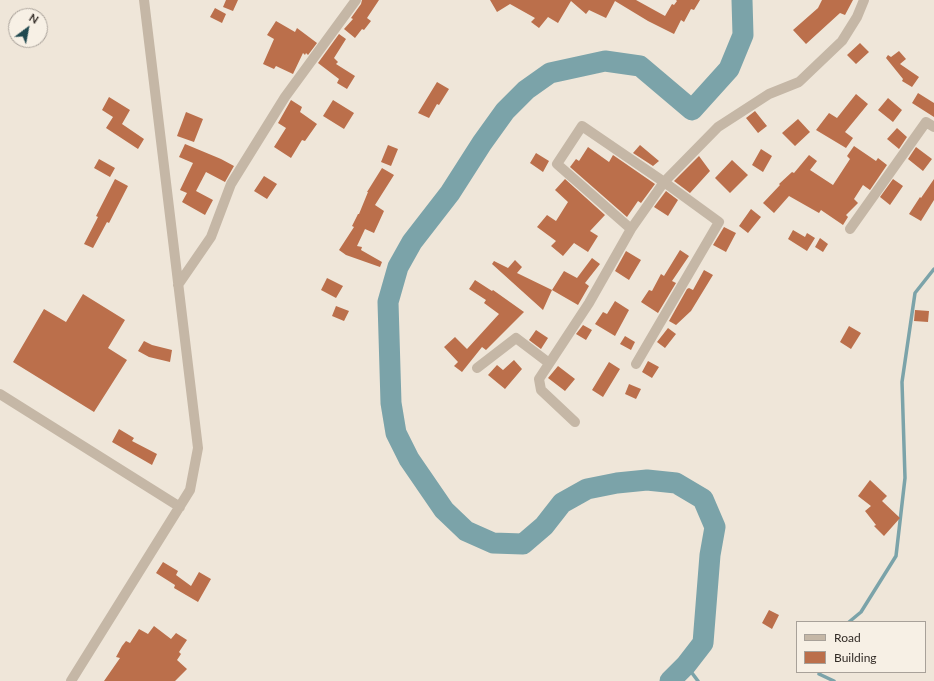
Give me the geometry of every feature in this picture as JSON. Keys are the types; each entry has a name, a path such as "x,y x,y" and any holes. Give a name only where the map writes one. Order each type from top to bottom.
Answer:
{"street":[{"path":"71,681 190,490 198,448 144,0"},
{"path":"178,285 211,237 231,184 285,97 356,0"},
{"path":"575,422 541,390 539,379 589,303 632,229 664,182 718,127 770,94 799,82 842,41 857,17 864,0"},
{"path":"850,229 926,122 934,127"},
{"path":"632,229 557,164 582,126 720,222 636,364"},
{"path":"478,368 516,338 549,363"},
{"path":"0,394 180,507"}],"building":[{"path":"226,0 238,0 233,11 223,7"},
{"path":"362,0 379,0 367,18 371,21 355,38 344,29 353,19 351,18 361,4"},
{"path":"490,0 636,0 665,16 672,4 674,5 677,1 676,0 700,0 694,10 691,9 684,22 681,20 674,34 648,21 615,1 606,18 589,10 586,14 571,1 558,23 548,17 539,28 531,22 535,18 510,4 497,12"},
{"path":"822,0 853,0 845,15 840,13 806,44 793,30 818,8"},
{"path":"215,8 226,14 222,23 210,17"},
{"path":"276,21 295,32 297,28 317,43 308,55 303,53 293,74 276,66 274,69 263,64 274,39 267,35"},
{"path":"339,34 346,39 334,58 338,62 336,64 355,76 347,89 337,83 339,79 318,63"},
{"path":"860,43 869,52 856,64 847,55"},
{"path":"899,51 906,59 900,64 919,77 912,87 902,81 903,79 886,58 888,55 891,57"},
{"path":"437,82 449,89 439,105 437,104 429,118 418,113"},
{"path":"918,93 934,103 934,117 912,103"},
{"path":"856,94 868,104 845,132 853,138 846,148 816,130 829,113 837,118"},
{"path":"109,97 130,110 122,124 144,139 138,149 106,128 113,117 102,110"},
{"path":"888,98 902,110 893,122 878,110"},
{"path":"291,100 302,107 300,112 317,124 305,141 302,140 291,158 274,147 286,128 278,123"},
{"path":"333,100 354,113 344,129 323,116"},
{"path":"755,111 767,126 758,133 746,118"},
{"path":"186,112 203,119 194,142 177,136"},
{"path":"798,119 810,132 795,146 782,133"},
{"path":"897,128 907,137 899,149 887,139"},
{"path":"185,144 234,166 225,182 206,172 196,191 213,200 205,215 182,202 187,193 180,190 193,163 179,157"},
{"path":"388,145 398,149 391,166 381,162"},
{"path":"640,145 659,161 653,166 633,153"},
{"path":"854,146 876,161 878,158 887,165 870,190 863,185 854,199 858,203 846,215 848,217 843,225 821,210 819,213 789,196 774,213 763,203 780,185 779,184 792,172 794,173 809,155 817,161 810,170 833,185 850,159 847,156"},
{"path":"588,147 609,162 613,155 655,184 641,203 638,201 627,217 570,167 576,159 579,161"},
{"path":"916,147 932,159 923,171 908,159"},
{"path":"761,149 772,156 763,172 752,165"},
{"path":"536,153 549,161 543,172 530,163"},
{"path":"699,156 710,171 690,193 674,181"},
{"path":"99,159 115,168 110,177 94,168"},
{"path":"732,160 748,175 730,193 715,178"},
{"path":"382,168 394,175 375,205 384,211 374,233 365,229 357,246 362,247 361,250 382,262 380,267 346,255 339,250 354,227 352,226 359,214 367,192"},
{"path":"264,176 277,184 267,199 254,191"},
{"path":"115,179 128,186 109,223 107,222 93,248 84,244 98,217 96,216"},
{"path":"565,179 605,215 590,231 598,236 588,252 574,243 563,256 551,246 556,241 537,227 547,215 556,221 568,202 555,190"},
{"path":"893,179 903,186 890,205 880,197"},
{"path":"934,179 934,200 921,221 909,214"},
{"path":"666,191 678,200 668,216 654,207"},
{"path":"751,209 761,217 748,233 739,226"},
{"path":"724,227 736,233 726,252 713,245"},
{"path":"793,230 805,237 807,233 815,238 807,251 788,239"},
{"path":"820,238 828,244 823,252 815,247"},
{"path":"680,250 689,256 672,281 676,283 658,313 641,302 649,290 652,291 661,274 664,276"},
{"path":"626,251 641,260 629,280 615,271"},
{"path":"592,258 600,264 585,283 589,286 578,305 552,290 564,271 577,278"},
{"path":"515,260 522,267 517,273 552,290 543,310 492,264 494,261 508,268"},
{"path":"704,270 713,275 691,311 676,325 669,321 687,289 689,288 693,290"},
{"path":"327,278 343,286 336,298 321,290"},
{"path":"475,280 492,291 493,290 524,312 486,350 482,347 462,372 454,366 458,362 444,347 455,337 467,349 499,314 484,303 486,300 469,289"},
{"path":"83,294 125,320 108,348 127,360 94,412 13,362 44,309 66,322"},
{"path":"615,301 629,310 615,336 595,324 603,312 607,314"},
{"path":"336,306 349,311 344,321 332,316"},
{"path":"915,310 929,311 928,322 914,321"},
{"path":"583,325 592,330 586,340 576,334"},
{"path":"849,326 861,333 851,349 840,342"},
{"path":"668,328 676,334 665,348 657,342"},
{"path":"536,330 548,338 541,349 529,340"},
{"path":"625,336 635,342 631,350 620,344"},
{"path":"144,341 152,345 172,350 170,362 149,357 138,351"},
{"path":"514,360 522,369 505,389 488,375 497,365 503,370"},
{"path":"648,361 659,367 652,378 642,372"},
{"path":"609,362 620,369 603,397 592,390"},
{"path":"558,366 575,379 565,391 548,378"},
{"path":"629,384 641,389 636,399 625,394"},
{"path":"119,429 134,438 132,441 157,454 152,465 112,442"},
{"path":"870,480 887,496 882,501 900,518 884,536 874,526 876,525 865,511 871,506 858,496"},
{"path":"163,562 178,571 176,575 191,586 199,572 211,579 198,602 174,588 175,585 156,573"},
{"path":"769,610 779,615 772,629 762,623"},
{"path":"154,626 171,639 176,633 187,640 179,652 181,654 177,660 187,669 175,681 104,681 120,658 116,657 126,641 130,643 139,629 148,634"}],"waterway":[{"path":"670,681 686,665 703,643 710,555 715,527 703,499 676,483 647,480 617,483 587,489 562,503 544,526 523,544 493,543 466,531 444,510 409,459 396,433 391,403 388,302 398,267 412,242 450,193 482,143 505,111 526,90 550,73 605,61 640,66 692,110 729,69 743,35 742,0"},
{"path":"850,621 861,612 896,556 905,478 902,382 915,293 934,269"},
{"path":"686,665 698,681"},
{"path":"820,673 834,681"}]}
